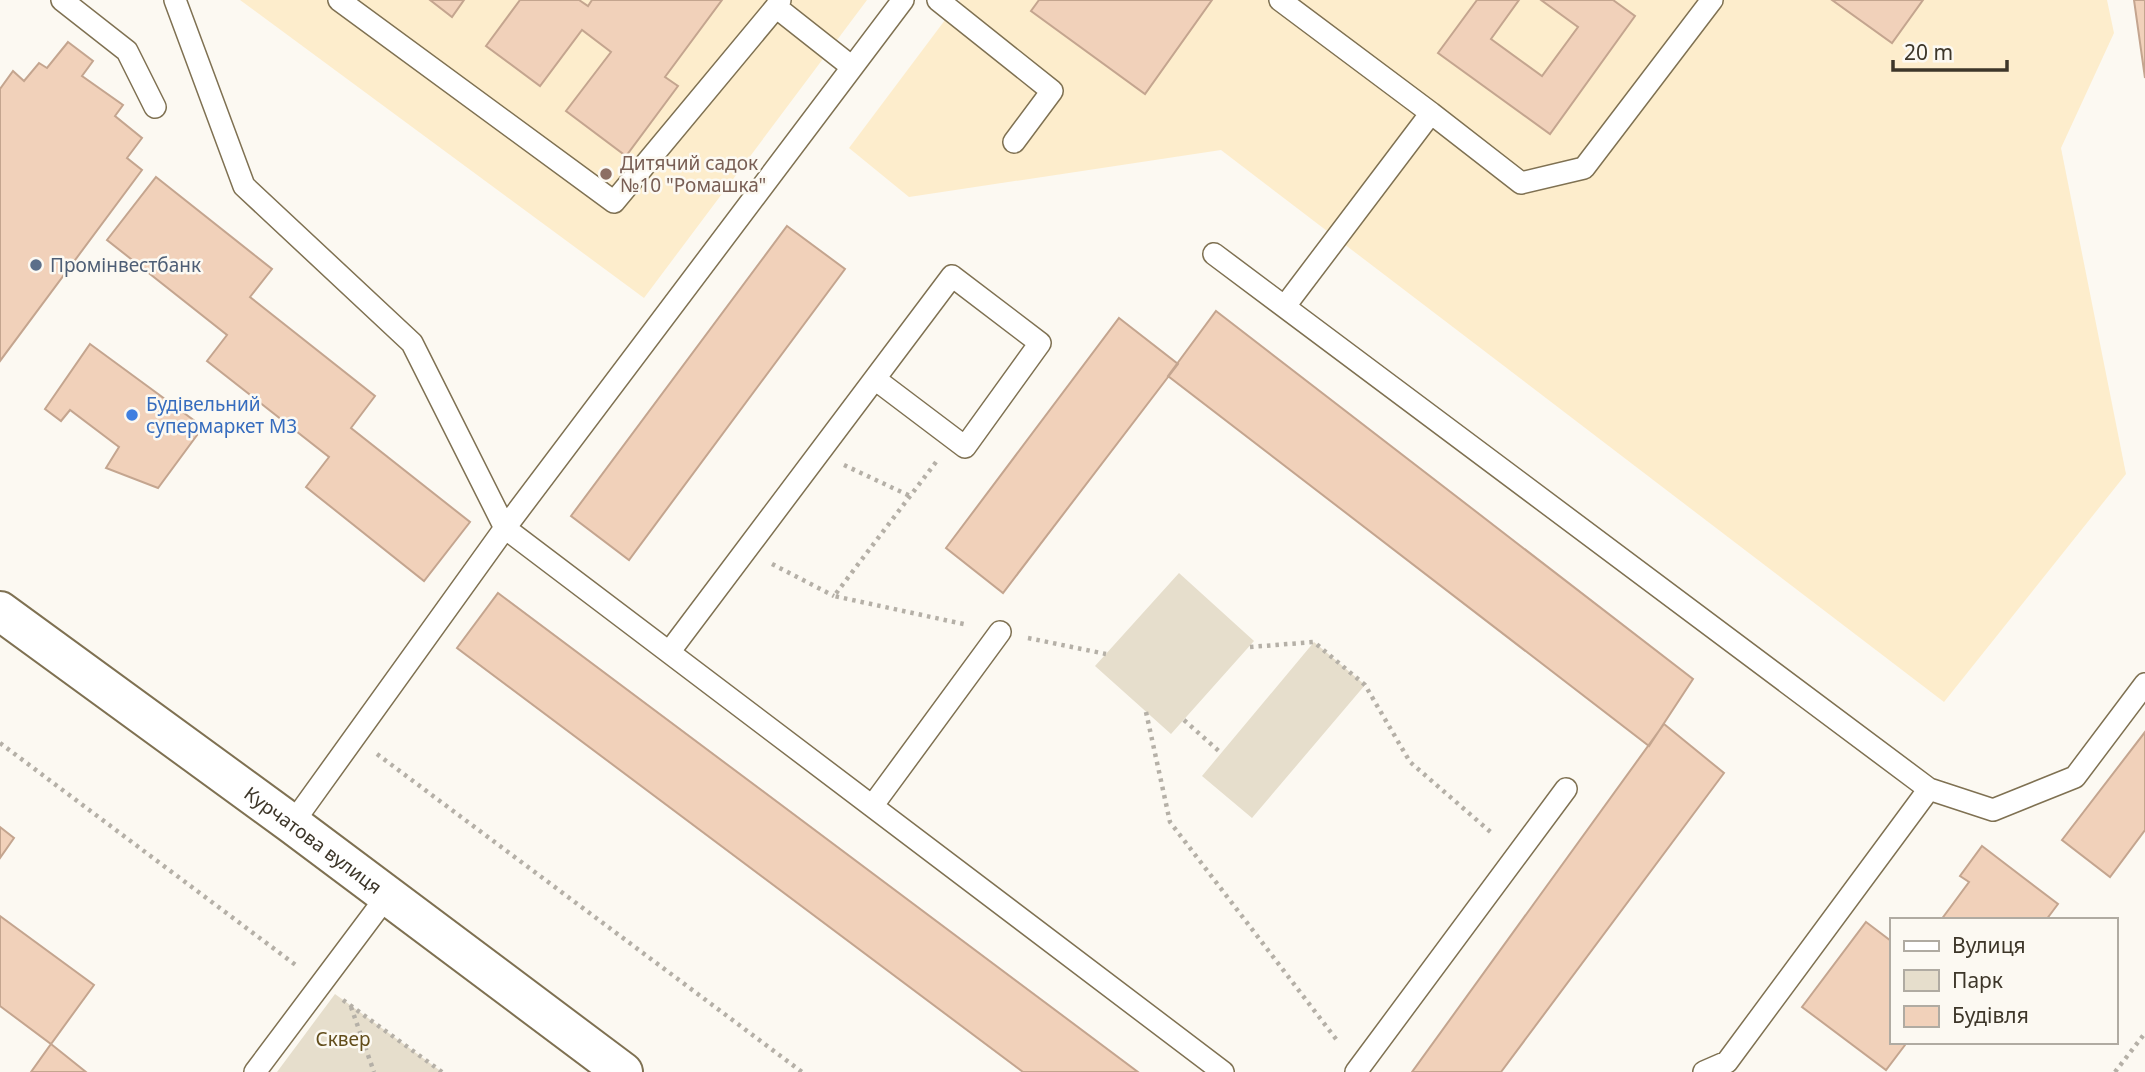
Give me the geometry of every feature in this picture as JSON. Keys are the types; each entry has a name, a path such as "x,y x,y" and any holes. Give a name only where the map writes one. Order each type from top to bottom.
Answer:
{"street":[{"name":"Курчатова вулиця","path":"0,611 292,824 623,1072"}],"lane":[{"path":"62,0 127,51 155,107"},
{"path":"175,0 244,186 412,343 505,527 1223,1072"},
{"path":"339,0 614,202 778,4 852,67"},
{"path":"292,824 505,527 903,0"},
{"path":"938,0 1052,91 1014,142"},
{"path":"1280,0 1521,183 1584,168 1712,0"},
{"path":"1285,306 1431,113"},
{"path":"1214,254 1928,789 1993,810 2075,776 2145,684"},
{"path":"670,651 952,276 1040,343 965,447 875,379"},
{"path":"873,805 1000,632"},
{"path":"1357,1070 1566,789"},
{"path":"1704,1072 1733,1067 1928,789"},
{"path":"255,1072 387,896"}],"path":[{"path":"834,596 954,438"},
{"path":"819,454 910,496"},
{"path":"746,551 834,596 1106,654"},
{"path":"1250,647 1314,642 1365,685 1410,762 1517,855"},
{"path":"1146,712 1170,822 1357,1070"},
{"path":"1184,719 1221,753"},
{"path":"355,737 802,1072"},
{"path":"0,743 442,1072"},
{"path":"351,1006 374,1072"},
{"path":"2115,1072 2145,1033"}],"shaded area":[{"name":"Дитячий садок №10 \"Ромашка\"","path":"240,0 867,0 644,298"},
{"path":"960,0 2107,0 2114,33 2061,148 2126,474 1944,702 1221,150 909,197 849,148"}],"green space":[{"path":"1179,573 1254,641 1171,734 1095,666"},
{"path":"1314,642 1365,685 1252,818 1202,776"},
{"name":"Сквер","path":"335,994 442,1072 277,1072"}],"building":[{"path":"430,0 464,0 452,17"},
{"path":"520,0 579,0 588,6 592,0 722,0 665,77 678,86 626,156 566,111 611,52 582,30 540,86 486,46"},
{"path":"1039,0 1212,0 1145,94 1031,11"},
{"path":"1477,0 1519,0 1491,39 1542,76 1578,27 1541,0 1613,0 1635,16 1550,134 1438,53"},
{"path":"1832,0 1923,0 1892,43"},
{"path":"2134,0 2145,0 2145,78"},
{"name":"Промінвестбанк","path":"68,42 93,61 82,76 123,105 115,116 142,138 127,158 142,170 0,361 0,89 13,71 24,81 39,63 47,68"},
{"path":"156,177 272,269 250,297 375,396 351,428 470,522 424,581 306,487 329,457 207,361 227,335 107,240"},
{"path":"787,226 845,269 629,560 571,516"},
{"path":"1216,311 1693,679 1649,746 1168,376"},
{"path":"1119,318 1178,364 1003,593 946,548"},
{"name":"Будівельний супермаркет М3","path":"90,344 203,427 158,488 106,468 119,447 70,410 61,421 45,409"},
{"path":"498,593 1138,1072 1023,1072 457,648"},
{"path":"1664,724 1724,773 1501,1072 1412,1072"},
{"path":"2145,732 2145,830 2110,877 2062,840"},
{"path":"0,827 14,838 0,858"},
{"path":"1982,846 2058,904 2048,918 1942,918 1969,882 1960,876"},
{"path":"0,916 94,985 51,1044 0,1006"},
{"path":"1866,922 1890,940 1890,1044 1905,1045 1886,1070 1802,1007"},
{"path":"51,1044 86,1072 31,1072"}],"place":[{"name":"Дитячий садок №10 \"Ромашка\"","path":"606,174"},
{"name":"Промінвестбанк","path":"36,265"},
{"name":"Будівельний супермаркет М3","path":"132,415"}]}
